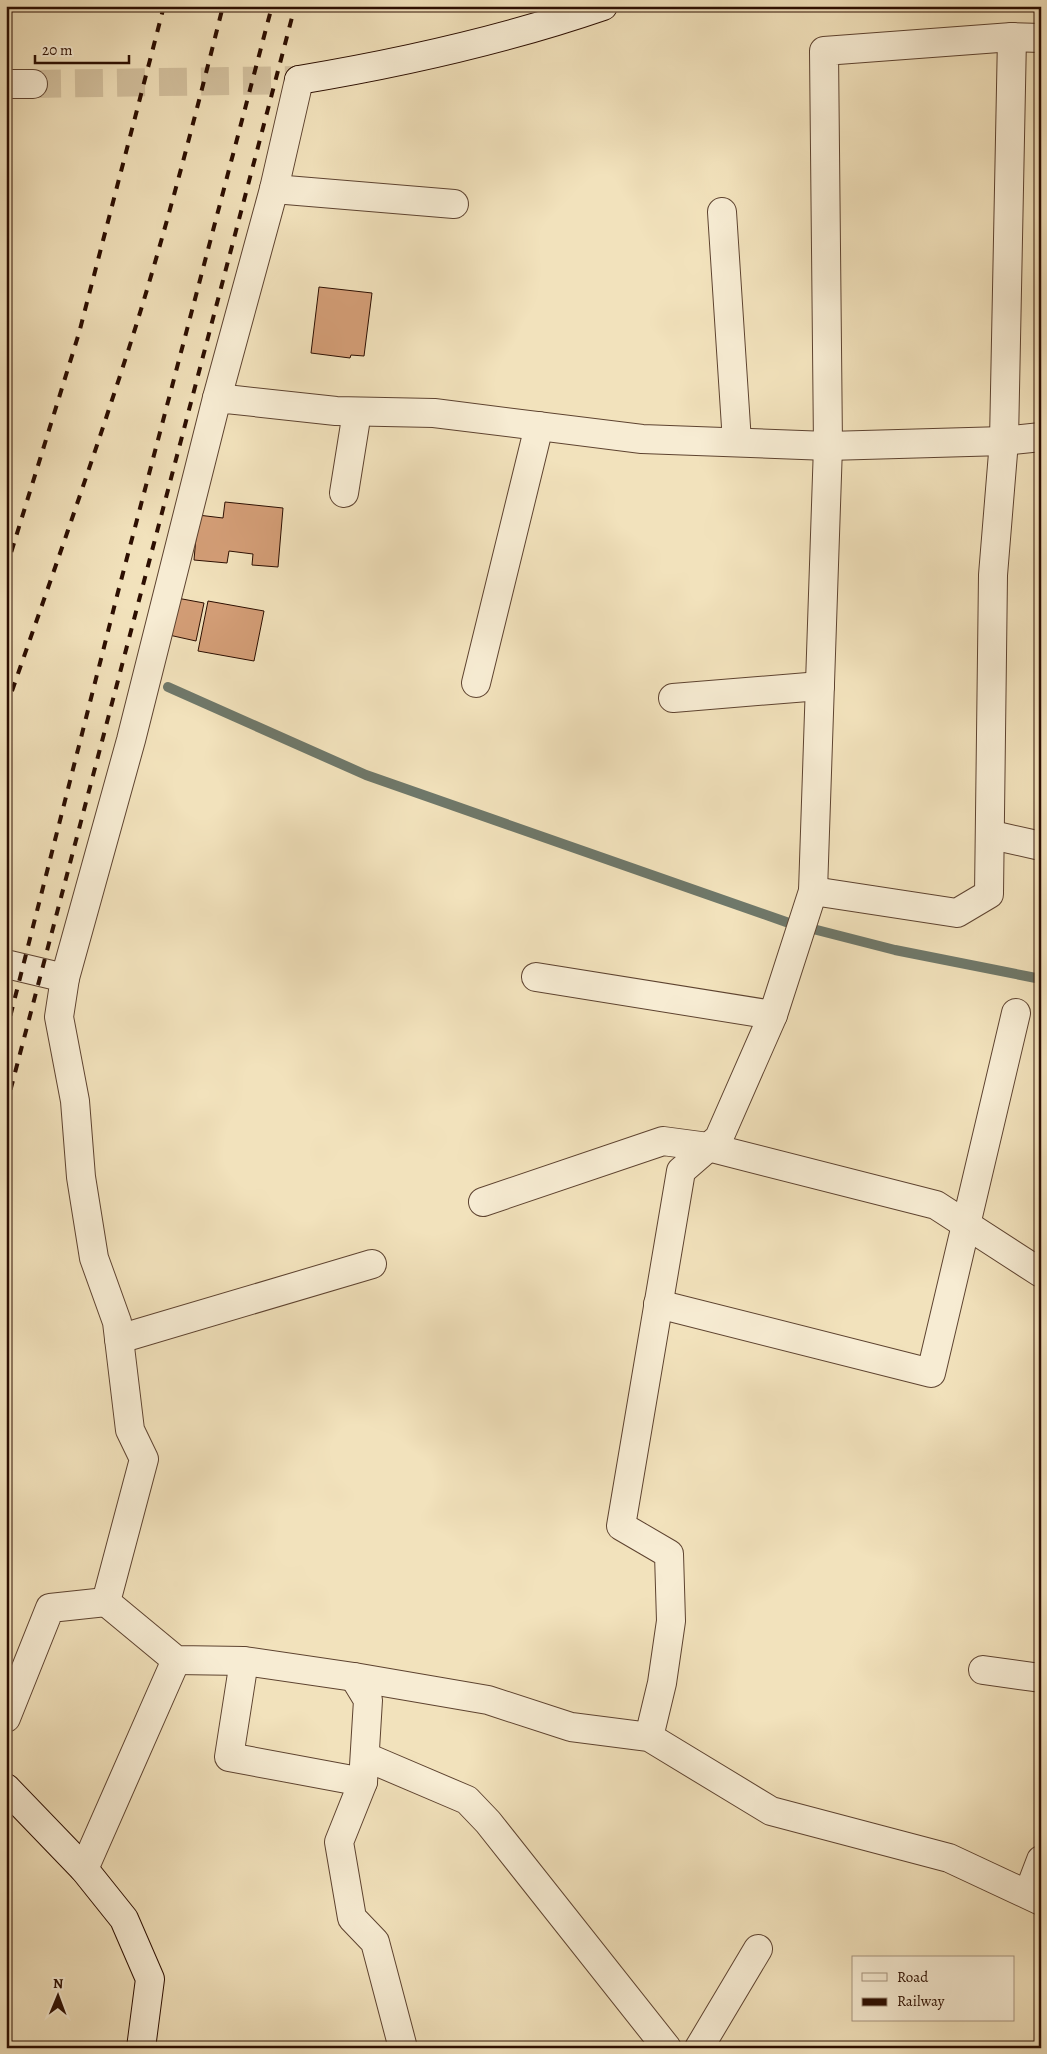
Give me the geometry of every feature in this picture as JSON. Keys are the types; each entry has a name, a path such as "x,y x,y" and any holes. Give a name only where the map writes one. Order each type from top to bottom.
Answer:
{"street":[{"path":"106,1602 144,1459 130,1430 117,1322 94,1258 81,1177 75,1101 60,1018 65,978 131,740 217,398 274,189 299,80 382,66 566,19 603,6"},
{"path":"649,1737 662,1683 671,1621 669,1554 621,1526 681,1171 719,1138 773,1015 813,891 828,446 824,51 1012,37 1041,38"},
{"path":"813,891 957,913 989,894 992,835 990,720 993,575 1004,441 1012,37"},
{"path":"6,84 33,84"},
{"path":"274,189 454,204"},
{"path":"722,212 737,442"},
{"path":"217,398 357,412 434,413 642,439 828,446 1004,441 1041,437"},
{"path":"344,494 357,412"},
{"path":"476,683 539,426"},
{"path":"673,698 820,686"},
{"path":"992,835 1041,846"},
{"path":"6,964 65,978"},
{"path":"536,977 773,1015"},
{"path":"658,1304 930,1373 967,1225 1016,1013"},
{"path":"483,1202 664,1141 708,1147 936,1205 1041,1273"},
{"path":"119,1339 372,1264"},
{"path":"6,1718 50,1608 106,1602 176,1660 244,1661 354,1677 488,1700 571,1727 649,1737 771,1811 949,1858 1034,1897 1041,1860"},
{"path":"84,1868 176,1660"},
{"path":"244,1661 229,1757 364,1769 467,1800 488,1822 667,2048"},
{"path":"983,1670 1041,1678"},
{"path":"354,1677 368,1700 364,1769 339,1842 352,1918 376,1942 403,2048"},
{"path":"6,1788 84,1868 124,1919 150,1979 141,2048"},
{"path":"699,2048 758,1949"}],"building":[{"path":"319,287 372,293 364,356 351,355 350,358 311,353"},
{"path":"225,502 283,508 278,567 252,565 253,554 229,551 227,563 194,560 198,515 223,518"},
{"path":"177,598 204,603 196,641 169,635"},
{"path":"208,601 264,611 254,661 198,651"}],"waterway":[{"path":"168,687 366,775 789,923"},
{"path":"813,929 895,950 1041,979"}],"tunnel":[{"path":"33,84 299,80"}],"railway":[{"path":"6,569 79,333 164,6"},
{"path":"6,708 84,483 142,306 179,178 223,6"},
{"path":"6,1033 118,592 272,6"},
{"path":"6,1107 295,6"}]}
